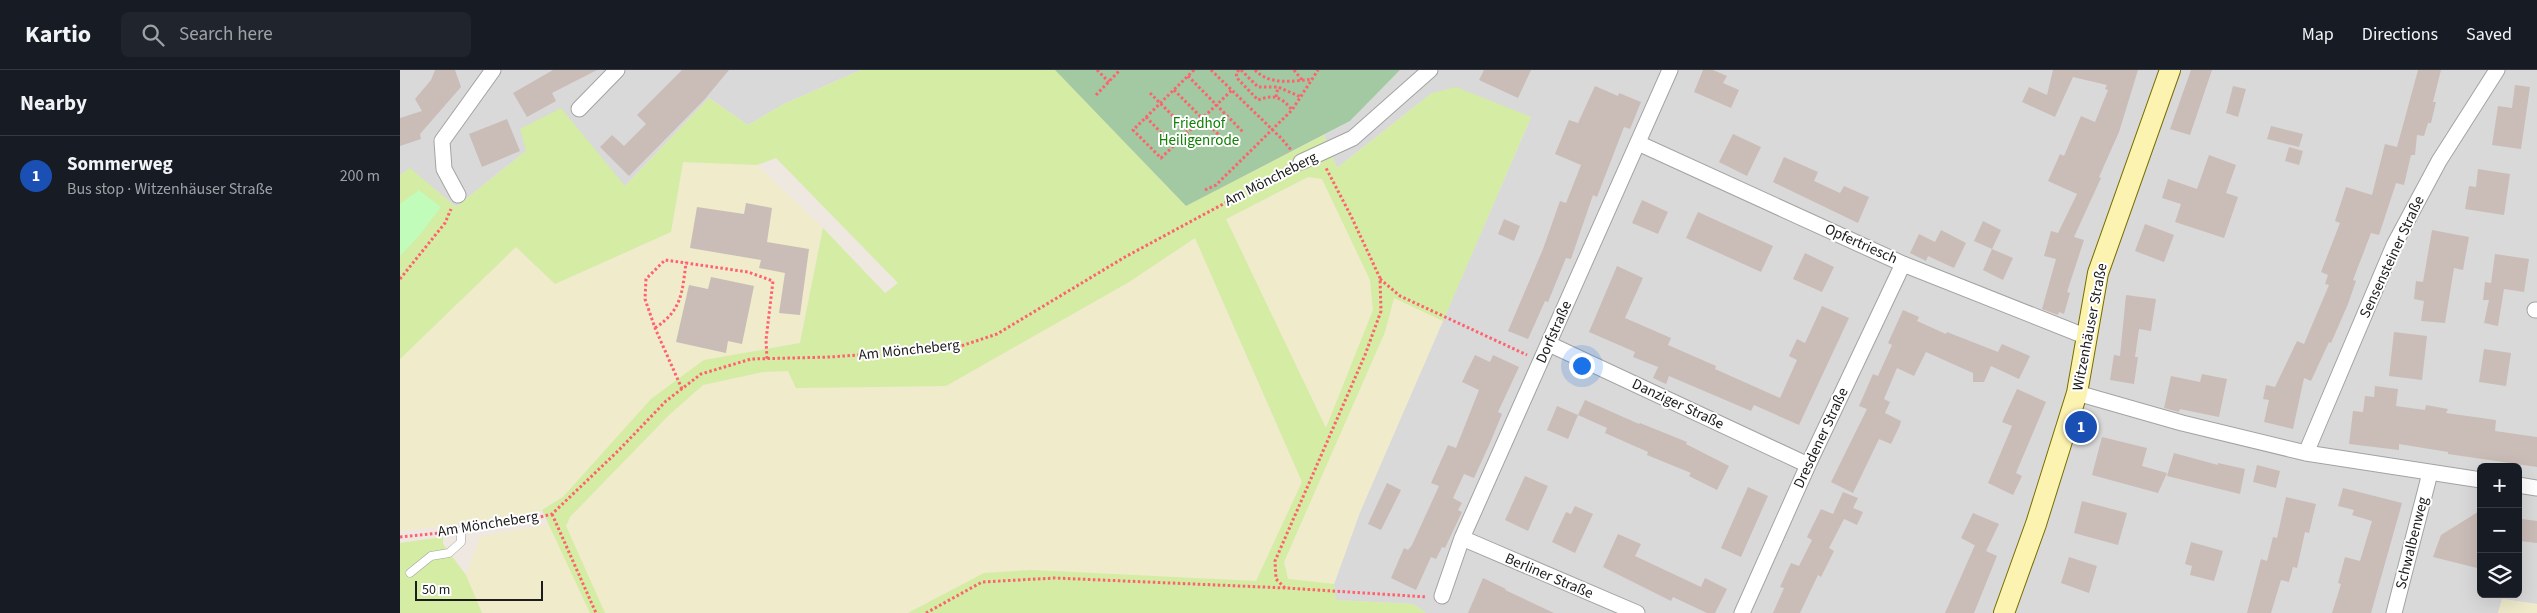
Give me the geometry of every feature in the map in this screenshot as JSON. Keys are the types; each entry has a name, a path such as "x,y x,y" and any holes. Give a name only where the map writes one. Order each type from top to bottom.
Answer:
{"main road":[{"name":"Witzenhäuser Straße","path":"2004,613 2036,524 2077,393 2098,273 2170,70"}],"street":[{"path":"579,109 617,70"},
{"name":"Am Möncheberg","path":"1301,162 1353,138 1430,70"},
{"name":"Dorfstraße","path":"1442,596 1462,538 1670,70"},
{"name":"Sensensteiner Straße","path":"2306,453 2394,245 2439,161 2497,70"},
{"path":"458,195 444,169 442,141 488,72"},
{"name":"Opfertriesch","path":"1638,143 1903,264 2087,337"},
{"name":"Dresdener Straße","path":"1742,613 1808,465 1903,264"},
{"name":"Danziger Straße","path":"1549,344 1808,465"},
{"path":"2077,393 2182,423 2306,453 2477,479"},
{"name":"Schwalbenweg","path":"2394,613 2430,473"},
{"path":"2522,486 2537,488"},
{"name":"Berliner Straße","path":"1462,538 1637,613"}],"lane":[{"path":"410,572 431,556 449,552 461,542 461,530"}],"path":[{"path":"1097,70 1109,82"},
{"path":"1096,95 1120,70"},
{"path":"1194,70 1133,130 1161,158 1232,90"},
{"path":"1211,70 1272,129 1301,162"},
{"path":"1292,110 1283,99 1276,97 1258,100 1237,78 1236,73 1240,70 1258,87 1278,87 1301,97"},
{"path":"1255,70 1266,78 1275,80 1313,79"},
{"path":"1294,70 1302,80"},
{"path":"1205,190 1216,185 1292,110 1318,70"},
{"path":"1188,76 1243,132"},
{"path":"1276,97 1278,87"},
{"path":"1174,90 1230,146"},
{"path":"1150,93 1189,132"},
{"path":"1146,117 1174,146"},
{"path":"1320,154 1380,278 1400,296 1541,362"},
{"name":"Am Möncheberg","path":"400,537 512,524 552,514 666,401 701,374 751,359 839,356 955,348 997,334 1125,257 1301,162"},
{"path":"400,279 445,223 458,195"},
{"path":"682,389 655,328 645,299 646,279 665,260 748,272 773,281 766,340 767,358"},
{"path":"655,328 668,319 677,309 686,263"},
{"path":"1286,588 1276,579 1275,561 1365,355 1381,312 1380,278"},
{"path":"552,514 596,613"},
{"path":"926,613 982,582 1054,578 1286,588 1418,598 1442,596"}],"shaded area":[{"path":"400,70 861,70 784,104 748,125 709,98 624,187 526,151 456,207 410,169 400,175"},
{"path":"1400,70 2537,70 2537,604 2502,599 2498,613 1426,613 1413,604 1335,600 1334,584 1360,512 1531,117 1432,93 1337,168 1324,135 1350,121"},
{"path":"683,162 757,165 823,228 800,343 749,351 651,399 563,497 542,510 510,519 400,531 400,359 516,247 555,284 671,232"},
{"path":"1308,177 1322,179 1370,280 1373,310 1326,428 1226,219"},
{"path":"1195,238 1302,482 1256,581 1032,570 984,573 908,613 605,613 566,526 570,517 668,416 703,385 763,372 789,371 901,386 946,386 1129,282"},
{"path":"1394,298 1443,321 1360,512 1334,584 1288,579 1284,562 1385,332"},
{"path":"549,524 590,613 482,613 466,575 480,537"},
{"path":"2502,599 2537,604 2537,613 2498,613"}],"green space":[{"path":"861,70 1055,70 1186,206 1324,135 1337,168 1432,93 1456,87 1531,117 1443,321 1394,298 1385,332 1284,562 1288,579 1334,584 1336,600 1413,604 1426,613 908,613 984,573 1032,570 1256,581 1302,482 1195,238 1129,282 946,386 796,388 788,371 763,372 703,385 668,416 570,517 566,526 605,613 590,613 542,510 563,497 651,399 704,360 800,343 823,228 885,293 898,283 776,158 757,165 683,162 671,232 555,284 516,247 400,359 400,175 410,168 456,207 526,151 520,129 561,108 625,186 709,98 748,125 784,104","holes":["1308,177 1322,179 1370,280 1373,310 1326,428 1226,219"]},
{"name":"Friedhof Heiligenrode","path":"1055,70 1400,70 1350,121 1186,206"},
{"path":"419,190 441,207 419,236 400,256 400,204"},
{"path":"443,537 443,544 466,575 482,613 400,613 400,543"}],"building":[{"path":"435,70 455,70 461,87 420,134 421,139 400,146 400,118 422,111 415,99 431,80"},
{"path":"553,70 597,70 552,93 556,101 527,117 513,93"},
{"path":"682,70 729,70 704,100 629,176 600,147 612,135 624,146 646,124 637,115"},
{"path":"1484,70 1531,70 1518,98 1479,80"},
{"path":"1703,70 1713,70 1727,76 1723,83 1739,90 1731,108 1694,92"},
{"path":"2053,70 2138,70 2119,132 2099,177 2101,178 2074,237 2084,240 2067,292 2070,293 2064,314 2059,312 2058,315 2042,309 2056,259 2044,256 2051,231 2058,233 2077,194 2048,181 2060,154 2064,156 2081,116 2095,122 2108,90 2105,89 2107,85 2073,77 2055,117 2022,102 2029,87 2047,95"},
{"path":"2191,70 2212,70 2190,135 2170,129"},
{"path":"2418,70 2441,70 2433,102 2436,102 2431,123 2428,123 2424,136 2417,135 2415,155 2411,155 2404,185 2396,183 2379,235 2371,233 2353,280 2356,281 2348,304 2331,343 2329,342 2311,381 2304,378 2293,429 2264,422 2269,400 2263,399 2266,385 2275,387 2297,341 2304,344 2329,285 2325,284 2328,275 2321,272 2340,223 2335,221 2346,187 2372,195 2385,144 2397,147"},
{"path":"2515,85 2530,87 2521,149 2492,145 2498,106 2512,108"},
{"path":"1595,86 1618,96 1619,93 1641,102 1630,129 1624,127 1597,197 1593,195 1571,259 1566,258 1548,302 1545,301 1528,339 1508,331 1543,249 1560,201 1566,203 1581,165 1555,154 1569,120 1578,123"},
{"path":"2233,86 2246,89 2238,117 2226,113"},
{"path":"507,119 520,151 482,167 469,134"},
{"path":"2271,126 2303,134 2299,147 2267,139"},
{"path":"1733,134 1761,147 1747,176 1719,162"},
{"path":"2289,147 2303,151 2299,165 2285,161"},
{"path":"2209,155 2236,165 2226,193 2238,197 2224,238 2175,222 2181,204 2162,198 2168,179 2197,189"},
{"path":"1784,157 1818,172 1814,181 1840,193 1844,186 1869,197 1858,223 1773,182"},
{"path":"2478,169 2510,174 2504,215 2465,209 2469,186 2476,187"},
{"path":"1642,200 1668,212 1658,234 1632,223"},
{"path":"746,203 772,208 767,242 809,249 800,315 779,313 785,273 759,268 761,260 690,248 697,207 744,214"},
{"path":"1698,212 1773,246 1761,272 1686,238"},
{"path":"1504,219 1520,226 1514,241 1498,234"},
{"path":"1983,221 2001,230 1992,249 1974,241"},
{"path":"2145,224 2174,235 2164,262 2135,251"},
{"path":"1941,230 1966,243 1954,268 1928,256 1926,261 1910,253 1919,234 1935,242"},
{"path":"2432,230 2469,237 2463,270 2454,268 2445,323 2421,321 2424,301 2414,299 2416,281 2423,282"},
{"path":"1992,249 2013,258 2003,280 1983,270"},
{"path":"1805,253 1834,267 1822,292 1793,279"},
{"path":"2495,254 2529,259 2524,292 2504,289 2498,326 2484,323 2489,300 2483,300 2485,282 2491,283"},
{"path":"1617,266 1643,278 1625,318 1671,338 1668,345 1716,366 1715,369 1780,398 1797,360 1789,356 1797,339 1805,343 1822,306 1849,318 1799,425 1754,405 1751,411 1669,376 1666,384 1653,378 1658,367 1633,357 1635,352 1589,332"},
{"path":"711,277 754,286 742,344 728,341 726,353 676,342 689,285 708,289"},
{"path":"2126,295 2156,299 2151,331 2139,329 2135,357 2138,357 2134,384 2110,380 2114,355 2120,356"},
{"path":"1903,310 1919,317 1917,321 1946,334 1947,332 1998,352 2002,344 2030,356 2019,379 1991,366 1984,382 1973,382 1973,373 1926,352 1914,376 1897,368 1884,399 1890,402 1885,413 1901,421 1900,425 1891,444 1879,439 1853,493 1831,482 1867,409 1859,406 1873,374 1878,376 1892,345 1888,343"},
{"path":"2394,332 2427,336 2422,380 2389,376"},
{"path":"2484,349 2511,353 2506,386 2479,382"},
{"path":"1475,355 1490,362 1493,355 1519,367 1498,412 1502,414 1474,478 1464,474 1453,498 1462,503 1458,510 1462,512 1445,548 1442,547 1436,559 1431,557 1416,590 1391,578 1404,548 1408,550 1412,545 1439,486 1431,483 1448,445 1456,448 1479,390 1462,382"},
{"path":"2202,374 2227,379 2219,417 2180,409 2179,412 2164,408 2171,376 2200,382"},
{"path":"2375,386 2398,389 2396,406 2425,410 2426,405 2448,409 2446,413 2496,420 2495,431 2537,437 2537,467 2522,465 2522,463 2448,454 2448,452 2399,444 2399,450 2349,444 2353,411 2363,412 2365,396 2374,397"},
{"path":"2017,389 2046,402 2016,473 2022,476 2013,495 1988,483 2012,426 2002,422"},
{"path":"1585,400 1639,424 1687,442 1686,444 1729,466 1717,490 1689,476 1691,473 1647,455 1648,452 1605,433 1607,428 1578,415"},
{"path":"1557,406 1578,415 1568,439 1547,430"},
{"path":"2102,437 2147,448 2142,466 2167,473 2158,493 2092,475"},
{"path":"2174,453 2218,465 2218,463 2245,469 2240,494 2167,476"},
{"path":"2257,465 2280,471 2276,488 2253,482"},
{"path":"1525,476 1548,486 1528,531 1505,520"},
{"path":"1387,483 1401,490 1381,530 1368,524"},
{"path":"1748,487 1768,496 1741,557 1721,548"},
{"path":"2343,488 2402,503 2371,613 2332,613 2341,584 2338,583 2345,557 2360,561 2372,521 2352,515 2354,510 2338,506"},
{"path":"1843,492 1858,498 1853,508 1863,512 1857,525 1844,519 1829,548 1834,551 1821,577 1818,575 1800,613 1773,613 1784,588 1780,587 1791,563 1799,566 1812,540 1807,537 1821,509 1833,514"},
{"path":"2286,497 2316,504 2309,533 2305,532 2297,568 2293,567 2289,582 2281,580 2271,613 2247,613 2261,559 2267,561 2273,537 2277,538"},
{"path":"2082,501 2127,513 2118,545 2074,533"},
{"path":"1575,506 1593,514 1575,553 1552,542 1566,512 1571,514"},
{"path":"2477,512 2477,568 2433,557 2441,535"},
{"path":"1973,513 1999,524 1986,551 1997,556 1974,613 1945,613 1975,545 1961,538"},
{"path":"2522,519 2537,521 2537,543 2522,541"},
{"path":"1618,534 1641,544 1635,556 1701,587 1705,578 1727,589 1715,613 1707,613 1673,597 1671,601 1603,567"},
{"path":"2191,542 2223,551 2214,581 2190,575 2192,566 2185,564"},
{"path":"2069,557 2097,566 2089,593 2061,583"},
{"path":"1483,578 1505,590 1554,613 1468,613"}],"place":[{"name":"Sommerweg","path":"2081,427"}]}
